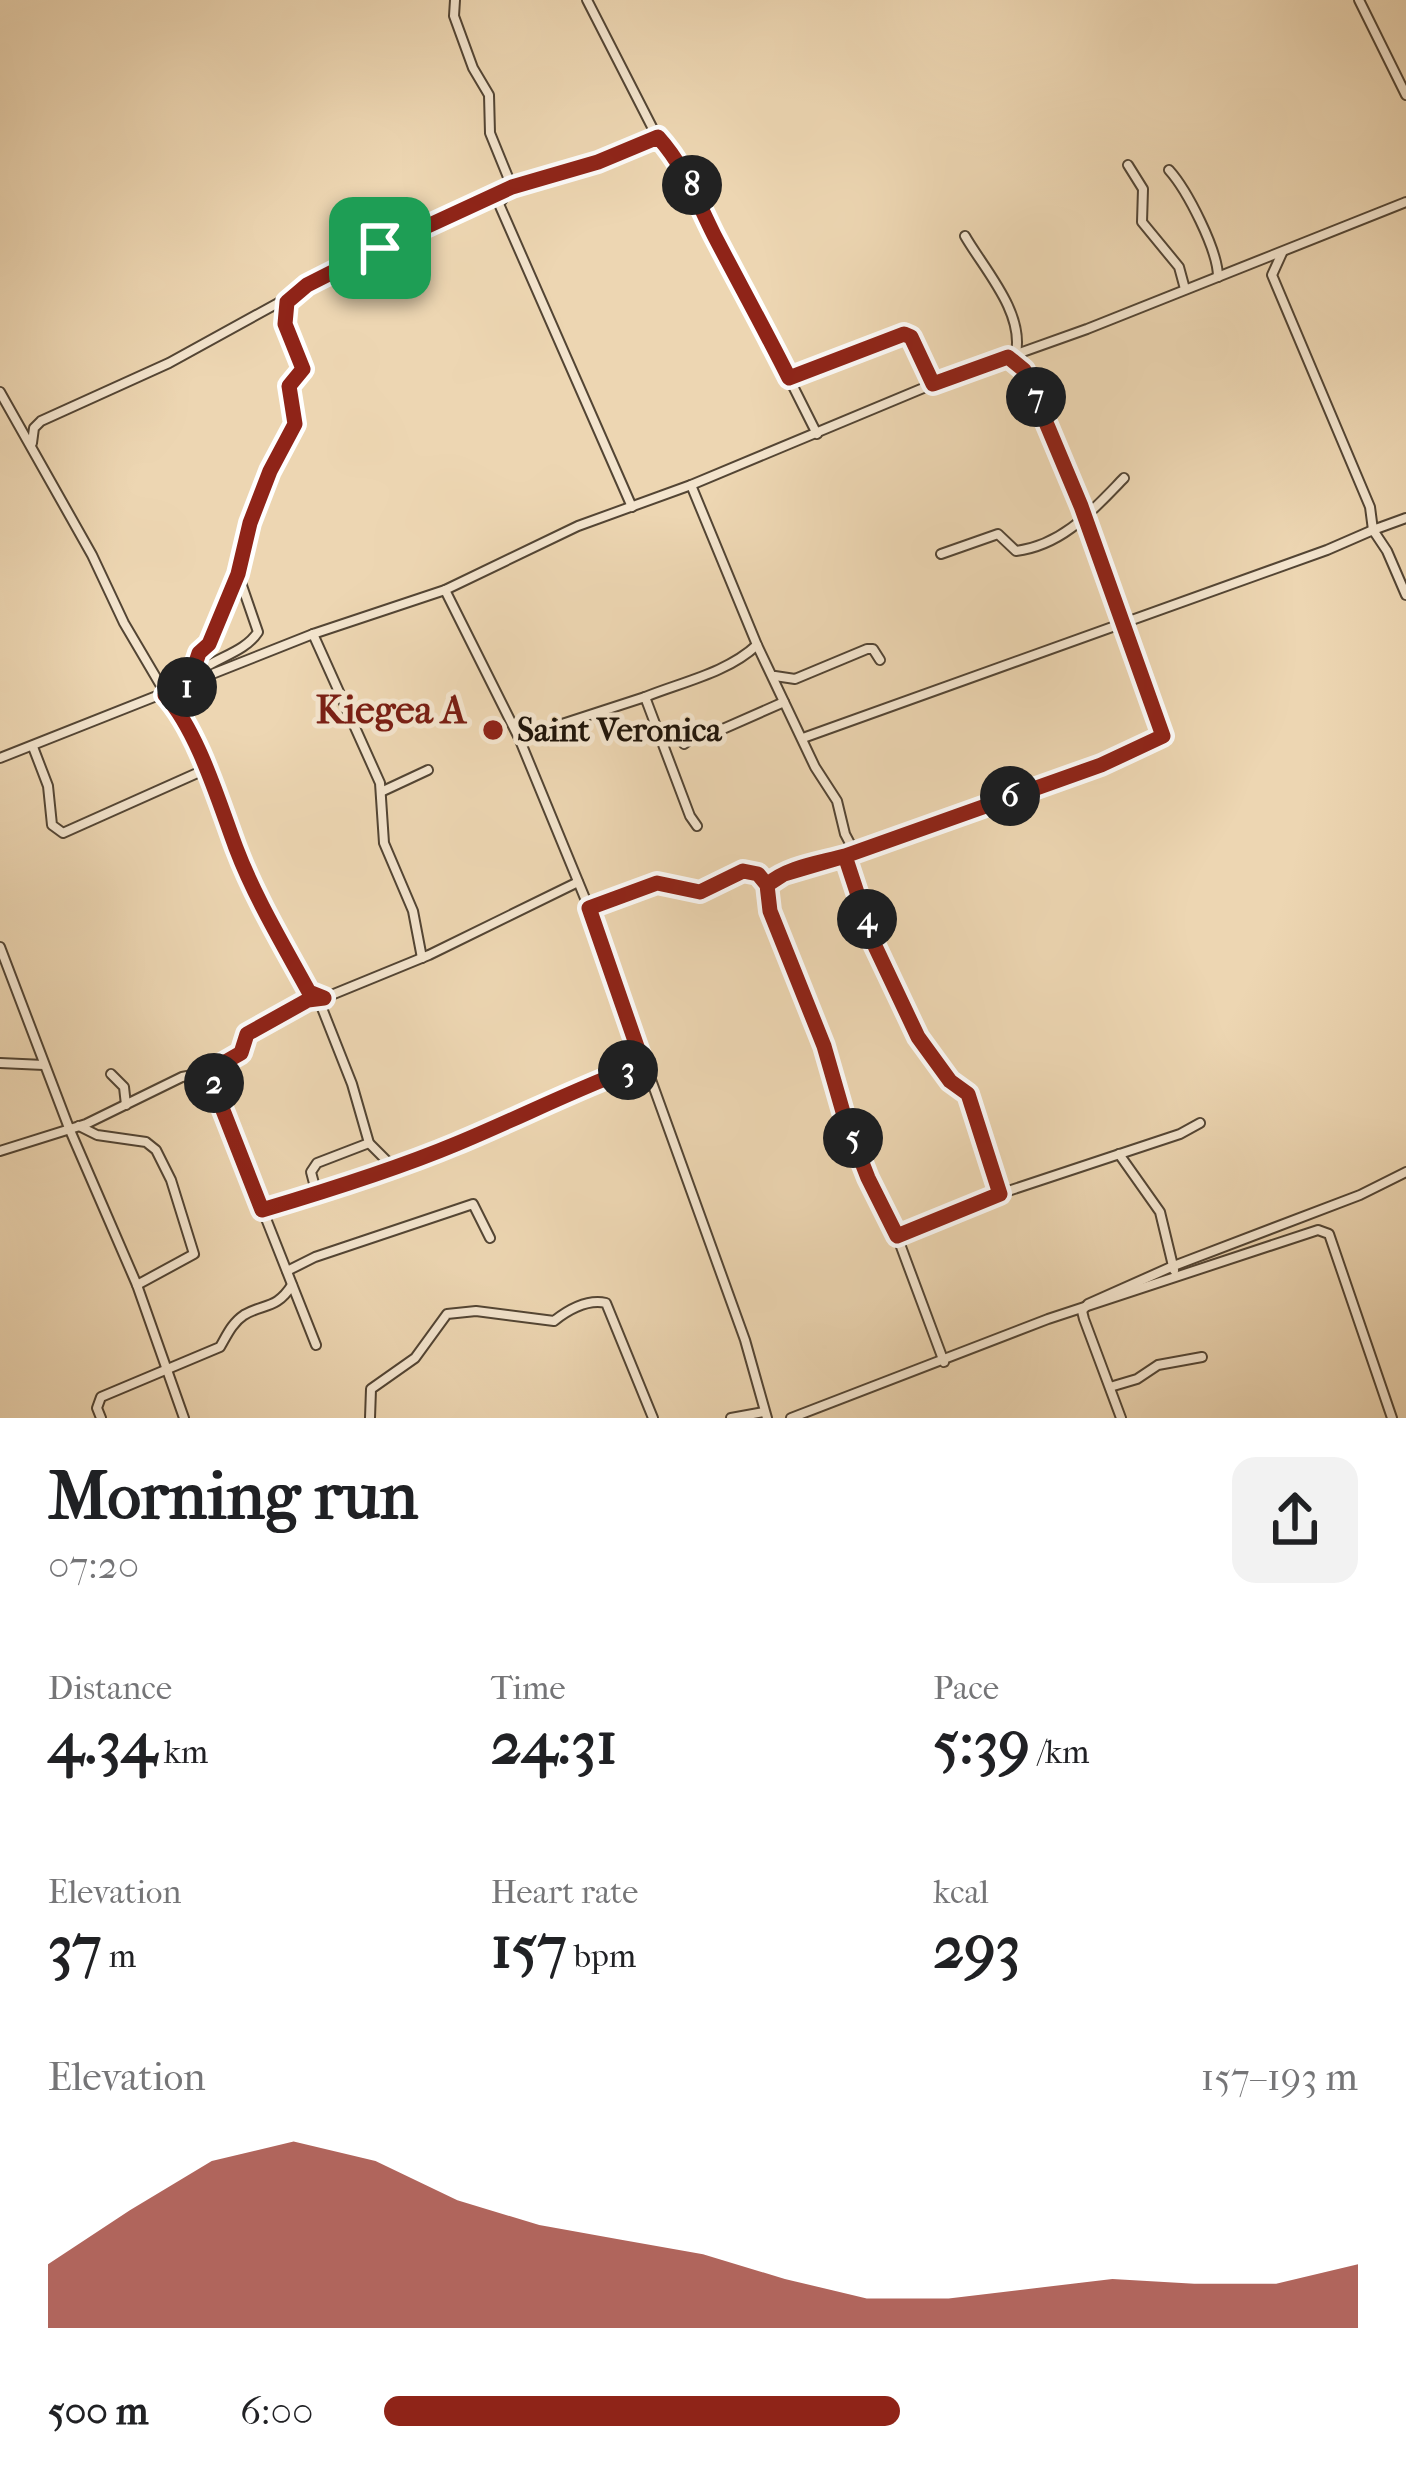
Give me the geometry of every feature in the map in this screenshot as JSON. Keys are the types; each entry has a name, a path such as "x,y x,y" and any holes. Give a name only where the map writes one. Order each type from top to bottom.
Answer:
{"street":[{"path":"455,0 454,16 488,95 490,133 512,187"},
{"path":"587,0 658,137 686,173 817,434"},
{"path":"1359,0 1406,95"},
{"path":"32,445 34,428 41,422 169,363 380,248 512,187 598,162 658,137"},
{"path":"1128,165 1143,189 1142,222 1176,262 1185,289"},
{"path":"1169,170 1193,206 1218,262 1218,277"},
{"path":"512,187 499,204 632,507"},
{"path":"0,758 313,634 446,590 578,526 1406,202"},
{"path":"965,236 1017,333 1012,356"},
{"path":"1283,251 1272,274 1370,507 1373,530 1388,551 1406,595"},
{"path":"188,686 238,574 250,523 270,471 296,420 289,386 303,369 285,324 287,302"},
{"path":"789,378 904,334 911,337 933,384"},
{"path":"767,885 784,874 1101,765 1160,740 1165,730 1027,374 1012,356"},
{"path":"0,392 186,726 276,931 309,992 321,998 369,1143 391,1166"},
{"path":"941,554 998,534 1016,550 1036,548 1084,518 1124,478"},
{"path":"691,485 757,645 837,801 874,944 918,1037 950,1081 968,1094 1000,1194"},
{"path":"803,738 1406,518"},
{"path":"193,676 246,647 258,632 238,574"},
{"path":"446,590 520,738 589,908 746,1340 765,1415 731,1418"},
{"path":"313,634 369,751 382,792 384,843 413,910 422,958"},
{"path":"520,738 645,698 733,662 757,645"},
{"path":"773,675 796,680 867,649 880,660"},
{"path":"645,698 697,826"},
{"path":"684,745 696,735 716,732 784,701"},
{"path":"33,747 48,786 52,825 63,833 204,770"},
{"path":"382,792 428,770"},
{"path":"589,908 657,883 700,892 743,871 758,874 767,885 770,911 824,1046 845,1119 897,1236 944,1362"},
{"path":"0,1151 126,1106 182,1077 208,1072 241,1053 247,1034 308,1000 422,958 578,882"},
{"path":"0,947 137,1285 184,1418"},
{"path":"0,1063 44,1065"},
{"path":"262,1210 451,1146 643,1064"},
{"path":"208,1072 316,1345"},
{"path":"111,1074 124,1087 126,1106"},
{"path":"897,1236 1200,1123"},
{"path":"74,1127 150,1144 171,1180 194,1254 137,1285"},
{"path":"316,1191 311,1172 317,1163 369,1143"},
{"path":"1119,1154 1160,1212 1171,1267 1179,1275"},
{"path":"1082,1311 1171,1267 1360,1195 1406,1172"},
{"path":"286,1271 473,1204 490,1238"},
{"path":"791,1418 1048,1319 1313,1231 1327,1232 1393,1418"},
{"path":"101,1418 97,1408 101,1397 220,1347 245,1314 273,1306 292,1285"},
{"path":"370,1418 371,1389 416,1358 447,1315 476,1311 554,1321 572,1309 600,1301 608,1309 653,1418"},
{"path":"1082,1311 1121,1418"},
{"path":"1110,1387 1137,1379 1158,1365 1202,1357"}],"place":[{"name":"Saint Veronica","path":"493,730"}],"district":[{"name":"Kiegea A","path":"391,710"}],"route":[{"path":"380,248 307,285 287,302 285,324 303,369 289,386 295,424 270,471 250,523 238,574 209,644 199,653 188,686 165,695 196,747 276,931 309,992 324,998 308,1000 247,1034 241,1053 208,1072 262,1210 451,1146 643,1064 589,908 657,883 700,892 743,871 758,874 767,885 784,874 845,856 874,944 918,1037 950,1081 968,1094 1000,1194 897,1236 845,1119 824,1046 770,911 767,885 776,878 784,874 1101,765 1163,736 1165,730 1121,623 1081,506 1024,370 1008,357 933,384 911,337 904,334 789,378 686,173 658,137 598,162 512,187 380,248"}]}
